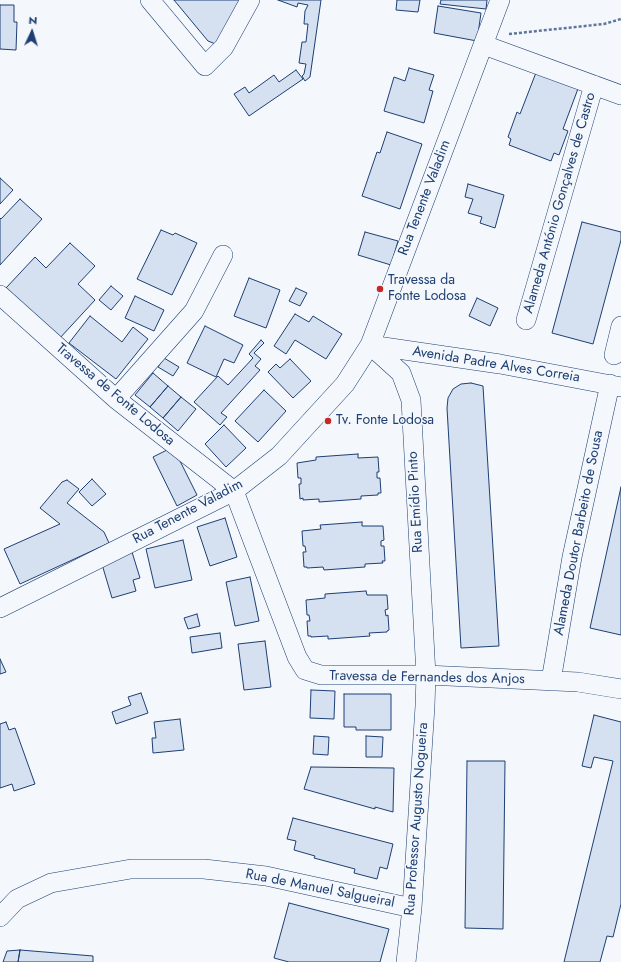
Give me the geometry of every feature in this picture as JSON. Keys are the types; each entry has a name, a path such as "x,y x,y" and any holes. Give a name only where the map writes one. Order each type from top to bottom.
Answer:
{"street":[{"path":"150,0 205,66 224,48 250,0"},
{"name":"Rua Tenente Valadim","path":"0,608 234,491 279,456 345,384 370,345 500,0"},
{"path":"486,37 594,85 621,95"},
{"name":"Alameda António Gonçalves de Castro","path":"526,320 594,85"},
{"path":"116,399 194,311 223,255"},
{"name":"Travessa de Fonte Lodosa","path":"0,295 116,399 234,491"},
{"path":"614,355 621,326"},
{"name":"Avenida Padre Alves Correia","path":"370,345 500,364 615,386"},
{"name":"Rua Emídio Pinto","path":"370,345 401,373 411,400 426,675"},
{"name":"Alameda Doutor Barbeito de Sousa","path":"550,681 572,557 615,386"},
{"name":"Travessa de Fernandes dos Anjos","path":"234,491 297,657 305,670 321,675 426,675 578,682 621,689"},
{"name":"Rua Professor Augusto Nogueira","path":"406,962 412,908 426,675"},
{"name":"Rua de Manuel Salgueiral","path":"0,917 17,899 51,883 131,869 204,869 266,876 412,908"}],"path":[{"path":"486,37 604,24 621,19"}],"building":[{"path":"174,0 246,0 223,47 208,41"},
{"path":"278,0 321,0 310,77 305,81 302,76 304,74 306,64 299,63 302,42 306,42 308,24 304,24 305,11 308,5 298,3 297,7"},
{"path":"397,0 420,0 418,12 396,10"},
{"path":"441,0 487,0 486,9 440,4"},
{"path":"0,5 14,5 14,22 17,22 16,50 0,49"},
{"path":"438,6 481,13 477,41 434,33"},
{"path":"409,68 434,75 429,90 433,91 424,123 384,111 394,77 405,81"},
{"path":"296,70 303,79 249,116 234,94 245,87 249,93 274,75 279,82"},
{"path":"537,70 579,86 563,129 568,131 559,155 554,153 551,161 509,145 511,139 508,137 517,112 520,114"},
{"path":"387,132 422,144 400,209 362,196 377,152 380,153"},
{"path":"0,178 13,190 0,204"},
{"path":"468,184 504,195 495,228 480,223 482,217 468,213 473,199 465,197"},
{"path":"20,199 42,219 0,265 0,218 1,219"},
{"path":"582,222 621,232 621,240 593,344 552,333"},
{"path":"161,230 173,235 175,233 197,243 172,295 137,279"},
{"path":"365,232 398,241 391,265 358,255"},
{"path":"70,243 95,266 78,284 95,300 59,339 6,288 35,257 46,268"},
{"path":"249,278 280,290 266,328 234,316"},
{"path":"111,286 123,296 111,310 99,300"},
{"path":"296,288 307,293 300,306 289,301"},
{"path":"135,296 164,310 154,331 125,318"},
{"path":"477,298 498,308 490,326 469,316"},
{"path":"295,314 309,322 313,316 342,334 326,359 295,340 286,354 274,346"},
{"path":"90,316 122,342 133,327 148,339 116,379 69,343"},
{"path":"205,326 243,345 234,363 224,359 216,377 187,363"},
{"path":"261,340 264,343 254,353 261,359 255,366 260,370 221,413 227,417 220,425 194,402 218,376 228,385 253,358 249,354"},
{"path":"164,358 179,367 173,376 158,367"},
{"path":"290,359 311,381 293,398 268,372 276,364 280,368"},
{"path":"153,373 168,386 150,407 135,395"},
{"path":"471,383 483,386 499,646 461,648 447,408 448,398 453,389 461,384"},
{"path":"168,386 181,397 163,418 150,407"},
{"path":"264,390 286,411 258,442 235,421"},
{"path":"181,397 196,409 178,431 163,418"},
{"path":"224,425 246,448 226,467 205,444"},
{"path":"173,447 197,495 177,506 153,457"},
{"path":"358,454 358,458 378,457 379,472 377,472 377,478 380,478 381,493 378,493 378,495 361,496 361,499 319,502 319,499 300,499 299,484 301,484 301,478 298,478 297,463 316,460 316,457"},
{"path":"92,479 106,494 92,506 79,492"},
{"path":"67,480 79,489 67,503 104,532 109,543 20,584 4,549 60,524 40,508 62,482"},
{"path":"621,487 621,635 590,628"},
{"path":"225,518 237,557 210,566 197,527"},
{"path":"362,522 362,526 383,526 384,540 381,541 381,546 384,546 385,561 382,561 383,563 365,564 365,567 324,570 323,567 304,567 303,552 306,552 305,546 303,546 302,531 321,529 320,525"},
{"path":"183,540 192,580 155,588 146,549"},
{"path":"132,552 140,578 133,580 136,591 112,598 101,561"},
{"path":"250,577 259,621 235,626 226,582"},
{"path":"366,591 367,595 387,595 388,609 385,610 386,616 388,615 389,630 387,632 369,633 370,636 328,639 328,636 308,636 307,621 310,621 309,615 307,615 306,600 325,598 325,594"},
{"path":"197,614 200,626 188,629 184,618"},
{"path":"220,633 222,648 192,653 190,637"},
{"path":"265,641 271,687 244,690 238,644"},
{"path":"0,659 6,672 0,674"},
{"path":"311,690 335,691 334,719 310,718"},
{"path":"141,693 148,713 116,724 112,712 131,705 128,697"},
{"path":"344,694 391,694 391,730 356,730 356,727 344,727"},
{"path":"594,715 621,722 621,904 613,937 607,936 600,962 564,962 613,761 594,757 591,768 582,766"},
{"path":"180,719 184,750 153,753 152,738 156,738 154,722"},
{"path":"6,722 9,730 15,728 35,784 14,791 12,784 0,788 0,724"},
{"path":"314,736 329,737 328,755 313,754"},
{"path":"366,736 383,737 382,757 366,757"},
{"path":"467,761 505,761 503,929 465,928"},
{"path":"311,767 394,768 393,812 375,807 375,809 304,789"},
{"path":"293,818 393,844 387,869 380,867 377,879 354,873 355,869 314,858 315,856 294,850 296,841 287,839"},
{"path":"289,903 389,929 380,962 289,962 274,958"},
{"path":"20,950 93,956 93,962 18,962"},
{"path":"20,950 18,962 3,962 7,951"}],"place":[{"name":"Travessa da Fonte Lodosa","path":"380,289"},
{"name":"Tv. Fonte Lodosa","path":"328,421"}]}
